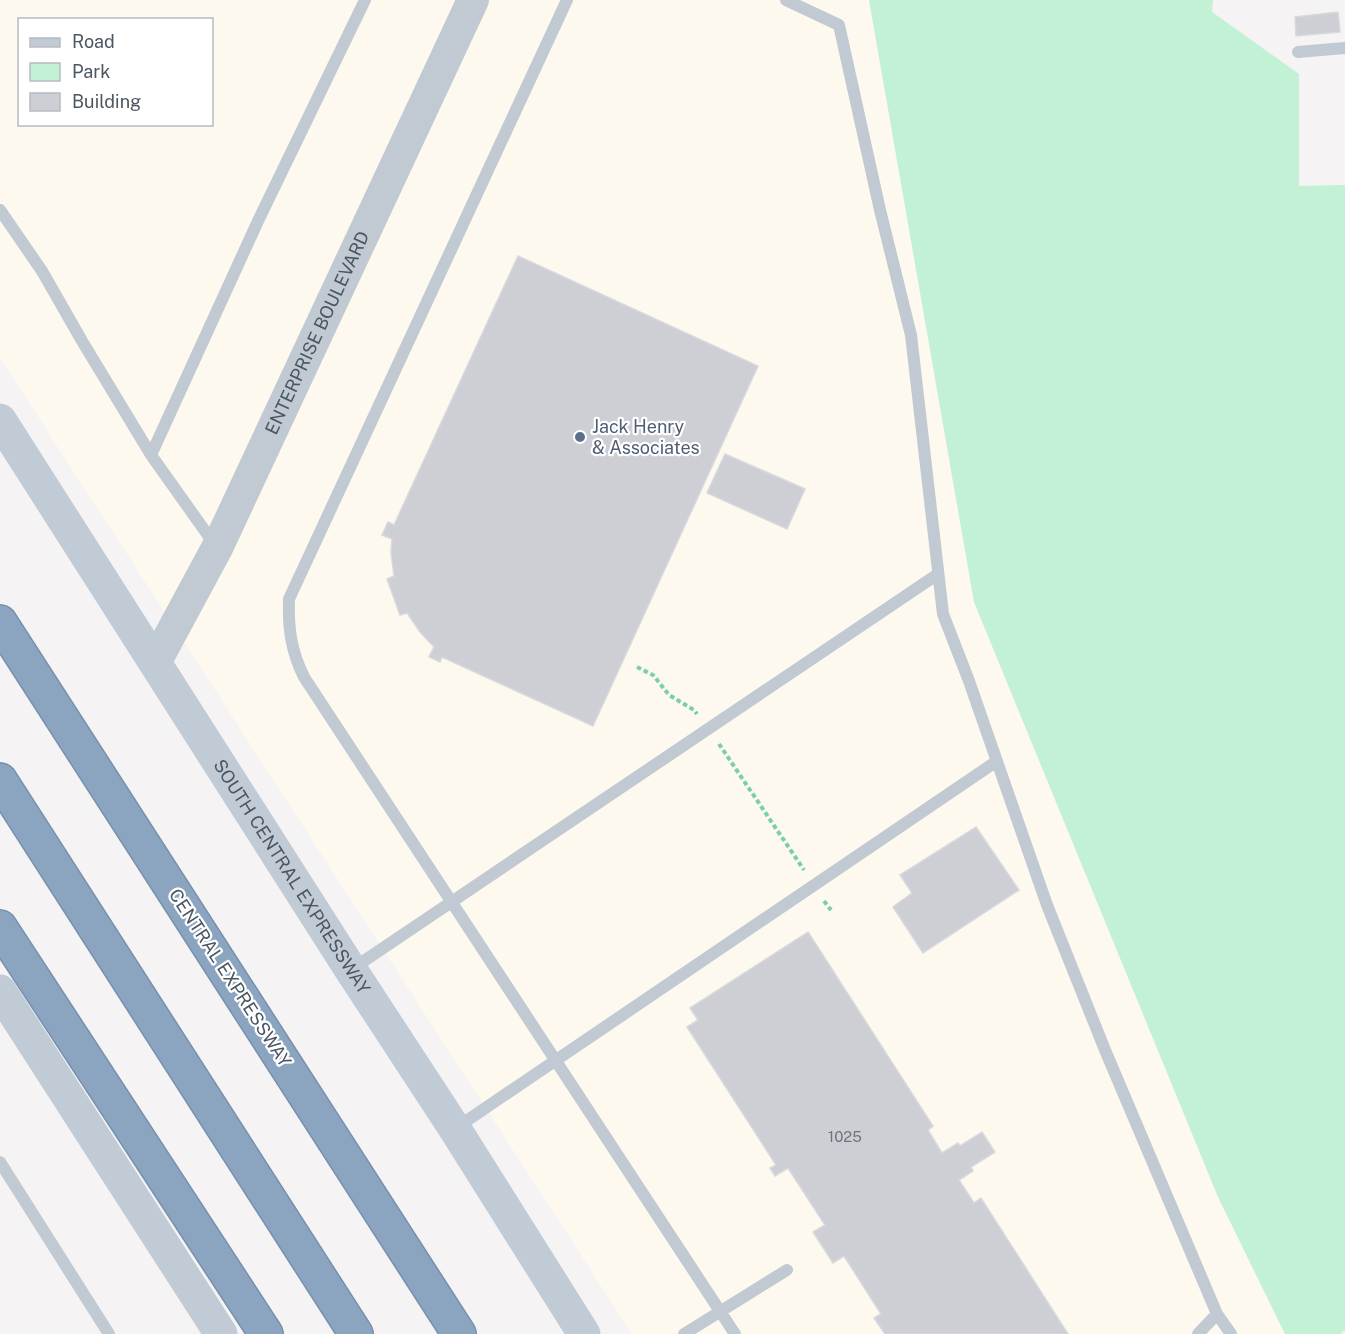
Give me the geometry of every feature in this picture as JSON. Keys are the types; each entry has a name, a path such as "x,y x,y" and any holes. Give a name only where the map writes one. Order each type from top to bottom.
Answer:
{"highway":[{"name":"CENTRAL EXPRESSWAY","path":"0,622 459,1334"},
{"path":"0,780 356,1334"},
{"path":"0,927 266,1334"}],"main road":[{"name":"SOUTH CENTRAL EXPRESSWAY","path":"0,420 584,1334"},
{"path":"0,991 221,1334"}],"street":[{"name":"ENTERPRISE BOULEVARD","path":"155,663 217,548 473,0"}],"lane":[{"path":"151,455 258,221 365,0"},
{"path":"567,0 289,599 289,637 304,677 735,1334"},
{"path":"786,0 839,25 880,210 911,335 943,614 1047,906 1105,1050 1217,1314 1231,1334"},
{"path":"1298,52 1345,48"},
{"path":"0,210 42,271 151,455 217,548"},
{"path":"351,970 938,574"},
{"path":"455,1129 997,761"},
{"path":"0,1162 4,1176 109,1334"},
{"path":"684,1334 787,1270"},
{"path":"1198,1334 1217,1314"}],"path":[{"path":"637,667 653,675 669,695 694,710 831,910"}],"shaded area":[{"path":"0,0 869,0 974,602 1218,1197 1285,1334 632,1334 0,358"}],"green space":[{"path":"869,0 1213,0 1212,12 1299,74 1299,186 1345,185 1345,1330 1340,1334 1285,1334 1218,1197 974,602"}],"building":[{"path":"1338,12 1340,32 1296,36 1295,17"},
{"name":"Jack Henry & Associates","path":"518,256 758,366 593,726 442,657 440,662 429,657 434,647 407,613 400,615 387,579 394,576 392,539 382,535 388,522 394,525"},
{"path":"725,454 805,489 787,529 707,493"},
{"path":"976,827 1019,890 923,953 893,907 912,893 900,875"},
{"path":"808,932 933,1126 928,1130 942,1153 958,1143 960,1146 982,1132 995,1152 971,1167 973,1171 959,1180 974,1203 981,1198 1068,1334 885,1334 874,1318 881,1314 844,1256 833,1263 813,1232 825,1225 788,1168 775,1176 770,1168 776,1165 687,1027 698,1020 690,1008"}],"place":[{"name":"Jack Henry & Associates","path":"580,437"}]}
